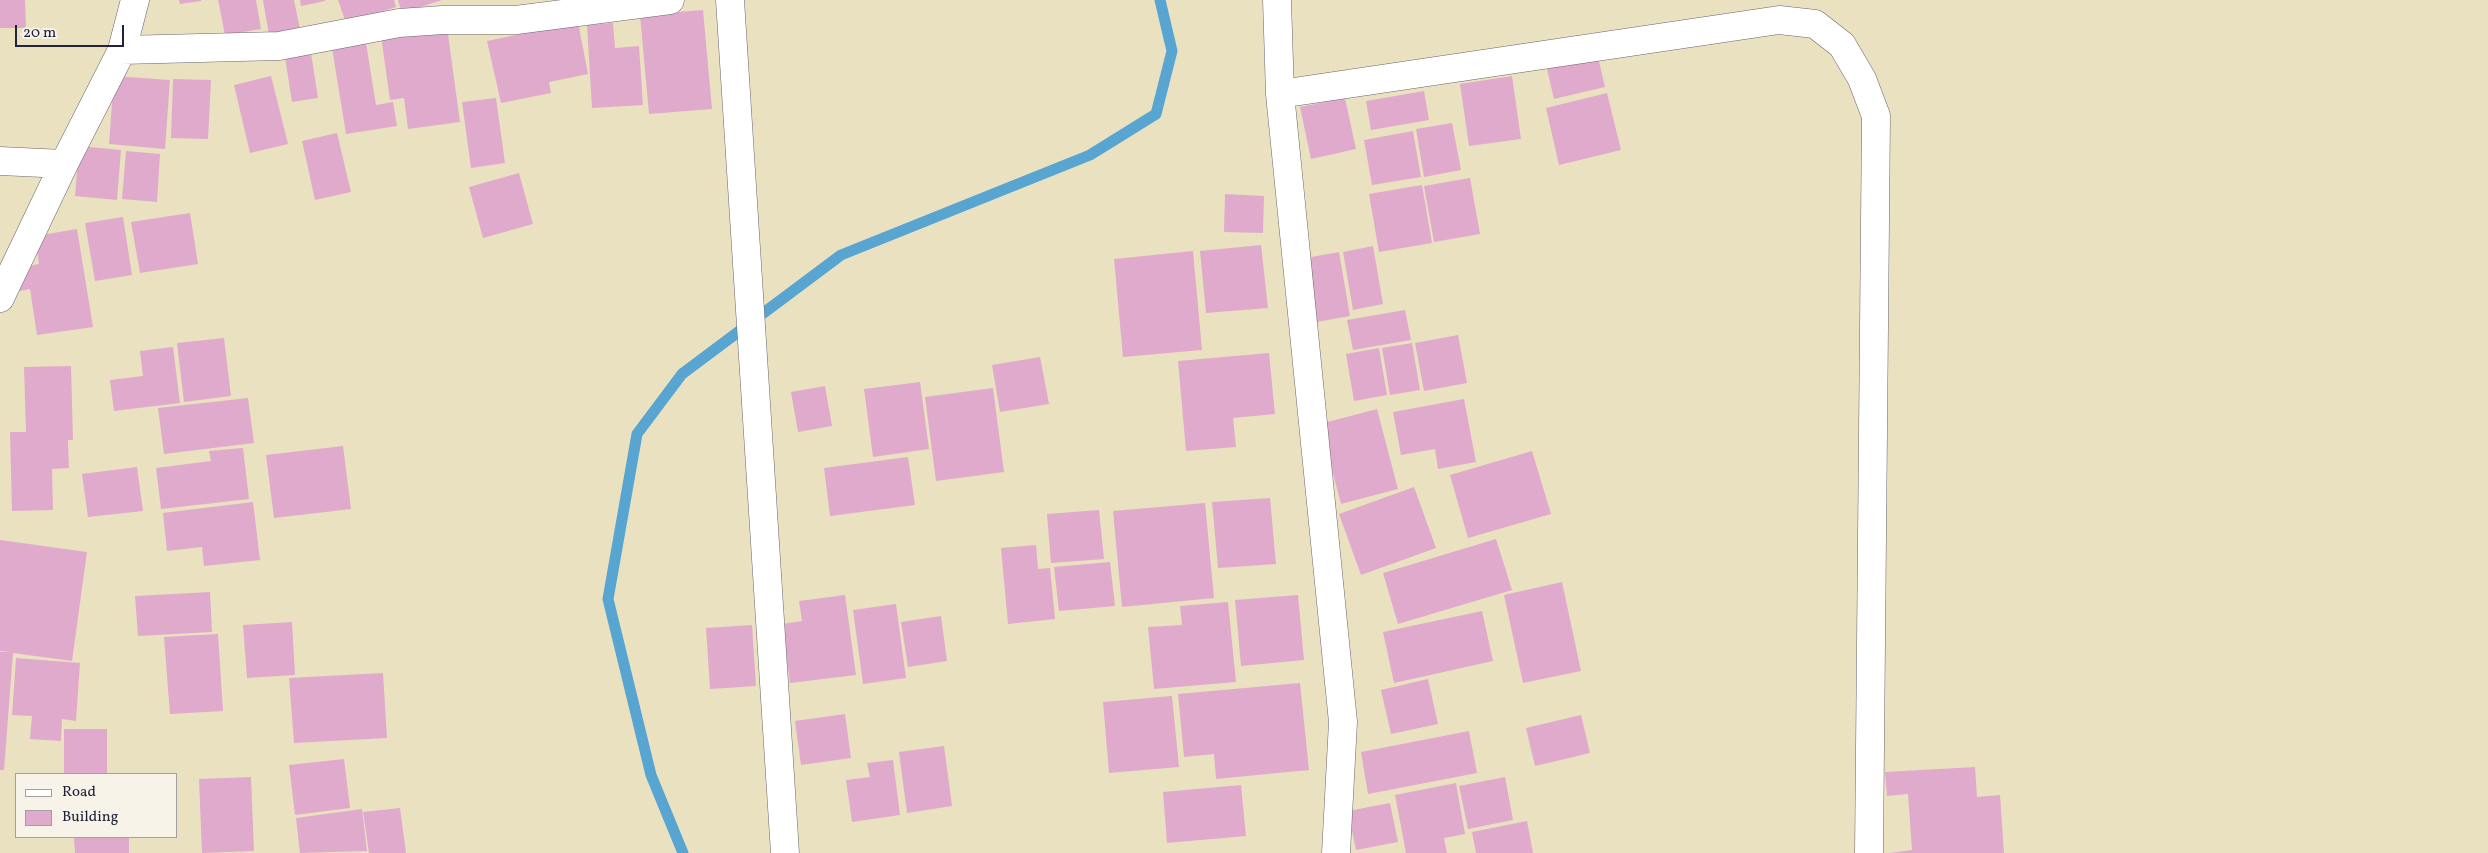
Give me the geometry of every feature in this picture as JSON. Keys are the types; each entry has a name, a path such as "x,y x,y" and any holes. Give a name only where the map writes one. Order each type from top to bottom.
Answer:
{"street":[{"path":"0,298 64,164 122,50 135,0"},
{"path":"122,50 279,46 399,23 443,20 516,20 670,0"},
{"path":"730,0 785,853"},
{"path":"1277,0 1280,94 1344,722 1336,853"},
{"path":"1280,94 1779,20 1815,24 1842,45 1862,79 1876,116 1869,853"},
{"path":"0,161 64,164"}],"building":[{"path":"0,0 25,0 26,28 0,28"},
{"path":"179,0 201,0 201,1 180,4"},
{"path":"218,0 256,0 261,29 225,35"},
{"path":"263,0 294,0 300,29 269,35"},
{"path":"300,0 325,0 325,1 301,6"},
{"path":"338,0 394,0 396,7 346,23"},
{"path":"398,0 442,0 402,13"},
{"path":"703,10 712,109 649,114 640,15"},
{"path":"578,22 588,74 549,82 551,93 501,103 487,41"},
{"path":"613,23 615,48 639,46 643,105 592,108 587,25"},
{"path":"447,27 460,122 408,129 404,98 390,100 381,36"},
{"path":"366,43 376,105 393,102 397,126 346,134 332,48"},
{"path":"311,53 318,98 292,102 285,57"},
{"path":"1598,57 1605,87 1554,99 1547,69"},
{"path":"114,76 170,80 165,149 109,144"},
{"path":"271,76 288,144 250,153 234,85"},
{"path":"1512,76 1521,139 1469,146 1460,84"},
{"path":"173,79 211,80 208,139 171,138"},
{"path":"1424,91 1429,120 1371,130 1366,101"},
{"path":"1607,93 1621,150 1559,165 1546,108"},
{"path":"496,98 505,163 471,168 462,102"},
{"path":"1345,98 1356,149 1311,159 1300,107"},
{"path":"1452,123 1461,170 1424,177 1416,129"},
{"path":"1413,131 1421,177 1372,185 1364,140"},
{"path":"337,133 351,192 315,200 302,141"},
{"path":"79,146 121,150 117,200 75,196"},
{"path":"126,151 160,154 157,202 122,199"},
{"path":"519,173 533,224 483,238 469,187"},
{"path":"1470,178 1480,234 1434,242 1424,186"},
{"path":"1422,185 1432,243 1379,252 1369,194"},
{"path":"1225,194 1264,196 1263,233 1224,232"},
{"path":"190,213 198,264 140,273 131,222"},
{"path":"123,217 132,275 95,281 85,223"},
{"path":"77,229 93,327 37,335 30,289 20,291 16,268 39,264 35,236"},
{"path":"1261,245 1268,308 1206,313 1200,251"},
{"path":"1373,246 1383,304 1353,310 1343,252"},
{"path":"1193,251 1202,350 1123,357 1114,259"},
{"path":"1339,252 1350,316 1317,322 1306,258"},
{"path":"1405,310 1411,340 1353,350 1347,320"},
{"path":"1458,335 1467,383 1424,391 1415,343"},
{"path":"224,338 231,396 184,402 177,343"},
{"path":"1412,343 1420,390 1390,395 1382,348"},
{"path":"173,347 180,403 114,411 110,380 143,376 140,351"},
{"path":"1379,348 1387,395 1354,401 1346,354"},
{"path":"1269,353 1275,414 1233,418 1236,447 1186,451 1178,361"},
{"path":"1040,357 1049,404 1000,412 992,365"},
{"path":"71,366 73,440 68,440 69,468 52,469 53,510 12,511 10,432 26,432 24,367"},
{"path":"920,382 929,449 873,457 864,389"},
{"path":"825,386 832,426 798,432 791,392"},
{"path":"993,388 1004,472 936,481 925,397"},
{"path":"248,398 254,443 164,454 158,408"},
{"path":"1464,399 1476,462 1438,469 1435,449 1401,455 1393,412"},
{"path":"1377,409 1398,489 1341,504 1320,424"},
{"path":"343,446 351,509 274,518 266,455"},
{"path":"243,448 249,499 161,509 156,468 211,461 209,451"},
{"path":"1532,451 1551,514 1468,538 1450,475"},
{"path":"908,457 915,505 830,516 824,468"},
{"path":"137,467 143,511 88,517 82,474"},
{"path":"1414,487 1436,548 1361,575 1339,514"},
{"path":"1270,498 1276,564 1218,568 1212,502"},
{"path":"253,502 260,560 204,566 202,547 167,551 163,513"},
{"path":"1205,503 1214,598 1122,607 1113,511"},
{"path":"1099,510 1104,559 1051,563 1047,514"},
{"path":"1496,539 1512,590 1398,624 1383,573"},
{"path":"0,540 87,552 72,661 13,653 4,770 0,770 0,652 10,652 0,651"},
{"path":"1036,545 1038,569 1050,568 1055,619 1008,624 1001,548"},
{"path":"1110,562 1115,606 1059,611 1054,567"},
{"path":"1562,582 1581,671 1523,683 1504,595"},
{"path":"210,592 212,632 138,636 135,596"},
{"path":"845,595 856,675 790,683 782,624 802,621 799,601"},
{"path":"1298,595 1304,660 1241,666 1235,600"},
{"path":"1228,602 1236,682 1154,689 1148,627 1182,625 1180,606"},
{"path":"896,604 906,678 863,684 853,610"},
{"path":"1482,611 1493,661 1394,683 1383,632"},
{"path":"941,616 947,661 908,667 901,622"},
{"path":"292,622 295,675 247,678 243,625"},
{"path":"752,625 756,686 710,689 706,628"},
{"path":"218,634 223,711 170,714 164,637"},
{"path":"16,658 80,663 76,721 62,719 61,741 30,739 32,716 12,715"},
{"path":"383,673 387,738 294,743 289,678"},
{"path":"1428,679 1438,724 1391,734 1381,690"},
{"path":"1300,683 1309,770 1216,779 1214,754 1184,757 1178,694"},
{"path":"1172,696 1179,767 1109,773 1103,702"},
{"path":"845,714 851,758 801,765 795,721"},
{"path":"1581,715 1590,753 1535,766 1526,728"},
{"path":"64,729 107,729 107,773 64,773"},
{"path":"1469,731 1477,773 1368,794 1361,752"},
{"path":"944,746 952,806 907,813 899,752"},
{"path":"344,759 350,808 295,815 289,765"},
{"path":"893,760 900,815 852,822 846,780 870,777 867,763"},
{"path":"1975,767 1977,797 2000,795 2004,853 1890,853 1912,850 1908,794 1887,796 1885,772"},
{"path":"251,777 254,851 202,853 199,779"},
{"path":"1505,777 1513,820 1468,829 1459,786"},
{"path":"1456,783 1465,834 1444,838 1447,853 1406,853 1395,795"},
{"path":"1241,785 1246,836 1167,843 1163,792"},
{"path":"1390,803 1398,842 1356,850 1348,811"},
{"path":"400,808 406,853 369,853 363,812"},
{"path":"362,809 367,851 300,853 296,818"},
{"path":"1527,821 1533,853 1476,853 1472,832"},
{"path":"74,838 129,838 129,853 75,853"}],"waterway":[{"path":"683,853 651,775 608,599 637,434 682,374 841,255 1090,155 1156,114 1172,51 1160,0"}]}
